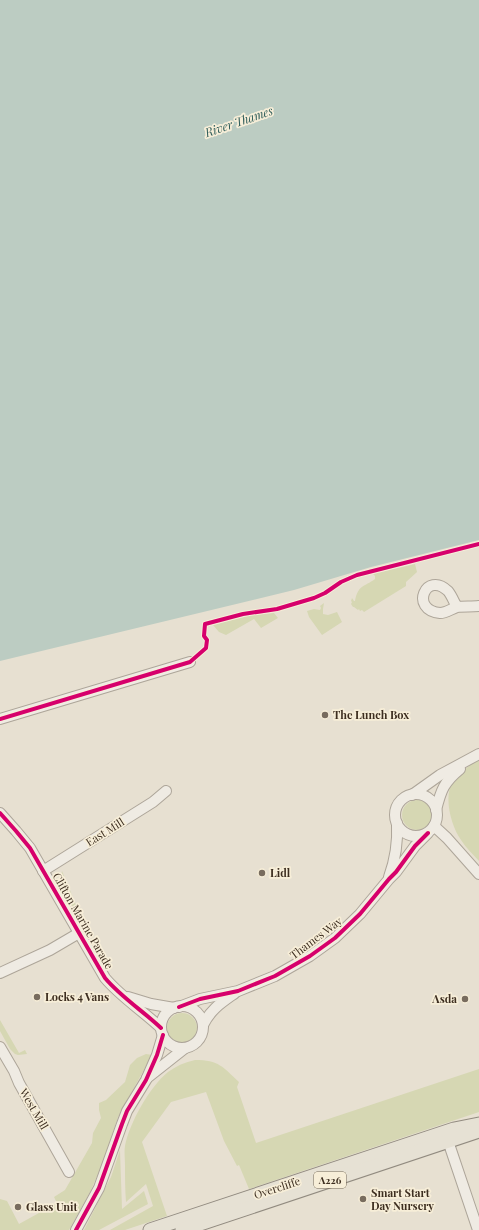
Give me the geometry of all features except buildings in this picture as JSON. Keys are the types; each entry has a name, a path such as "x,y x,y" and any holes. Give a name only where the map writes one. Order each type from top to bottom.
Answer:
{"main road":[{"name":"Overcliffe","path":"182,1225 395,1148 457,1128 479,1124"},
{"name":"Overcliffe","path":"150,1230 182,1225 258,1204 479,1131"},
{"name":"Overcliffe","path":"395,1148 405,1150 445,1137 448,1141"}],"street":[{"path":"457,607 479,606"},
{"path":"0,719 190,662"},
{"path":"412,795 418,794 430,799 436,810 437,816 431,829 422,835 416,836 404,832 397,823 395,817 398,805 402,800 412,795 440,775 477,755"},
{"path":"436,810 439,797 445,783 477,755"},
{"name":"East Mill","path":"43,870 153,802 166,791"},
{"name":"Clifton Marine Parade","path":"0,813 30,848 79,933 114,989 145,1013 162,1032"},
{"name":"Thames Way","path":"389,879 395,858 398,838 397,823"},
{"path":"431,829 447,838 479,874"},
{"name":"Thames Way","path":"176,1008 200,999 238,991 275,976 310,956 335,938 360,914 396,872 415,846 431,829"},
{"path":"0,972 50,950 79,933"},
{"name":"Thames Way","path":"203,1025 215,1008 238,991"},
{"name":"Clifton Marine Parade","path":"123,995 151,1004 176,1008"},
{"path":"76,1230 99,1188 127,1111 146,1080 160,1047 162,1022 165,1016 176,1008 190,1008 195,1010 202,1019 203,1025 201,1037 197,1042 185,1048 178,1048 171,1045 166,1041 162,1032"},
{"name":"West Mill","path":"0,1047 69,1172"},
{"path":"146,1080 185,1048"},
{"path":"448,1141 478,1230"}],"green space":[{"path":"415,564 417,572 406,582 406,586 364,612 353,607 351,604 352,598 355,601 360,589 375,579 373,574"},
{"path":"324,603 323,614 328,615 337,612 342,622 322,635 309,617 307,611 314,609 320,610 320,606"},
{"path":"274,613 278,618 261,628 254,619 226,635 219,632 213,625 252,615"},
{"path":"479,759 479,861 465,846 457,834 451,819 448,803 450,787 453,781"},
{"path":"417,800 428,804 432,815 428,826 417,830 406,826 402,815 406,804"},
{"path":"62,871 81,919 61,887 60,882"},
{"path":"182,1013 188,1014 196,1022 196,1034 188,1042 182,1043 176,1042 168,1034 167,1028 168,1022 176,1014"},
{"path":"0,1020 19,1053 25,1050 27,1054 18,1055 10,1049 0,1031"},
{"path":"146,1054 152,1055 118,1117 102,1165 90,1192 69,1230 0,1230 0,1199 7,1201 19,1224 57,1203 54,1197 65,1190 92,1143 93,1133 101,1118 99,1103 106,1100 125,1082 130,1065 137,1058"},
{"path":"195,1060 210,1061 220,1065 239,1082 237,1087 256,1143 479,1069 479,1112 249,1189 239,1165 237,1166 224,1141 206,1092 171,1102 142,1142 167,1216 125,1230 110,1230 153,1206 146,1184 126,1202 125,1148 127,1137 141,1106 154,1086 168,1072 177,1066"},
{"path":"120,1150 122,1209 144,1191 148,1204 99,1230 84,1230 111,1177"}],"water":[{"name":"River Thames","path":"0,0 479,0 479,540 371,567 294,590 0,661"}],"cycle path":[{"path":"0,719 190,662 206,648 207,640 204,636 205,624 243,614 277,609 314,598 325,593 341,582 357,575 479,544"},
{"path":"0,813 30,848 105,978 161,1028"},
{"path":"179,1007 200,999 238,991 275,976 310,956 335,938 360,914 396,872 415,846 428,833"},
{"path":"76,1230 99,1188 127,1111 146,1080 157,1055 163,1035"}],"place":[{"name":"The Lunch Box","path":"325,715"},
{"name":"Lidl","path":"262,873"},
{"name":"Locks 4 Vans","path":"37,997"},
{"name":"Asda","path":"465,999"},
{"name":"Smart Start Day Nursery","path":"363,1199"},
{"name":"Glass Unit","path":"18,1207"}]}
